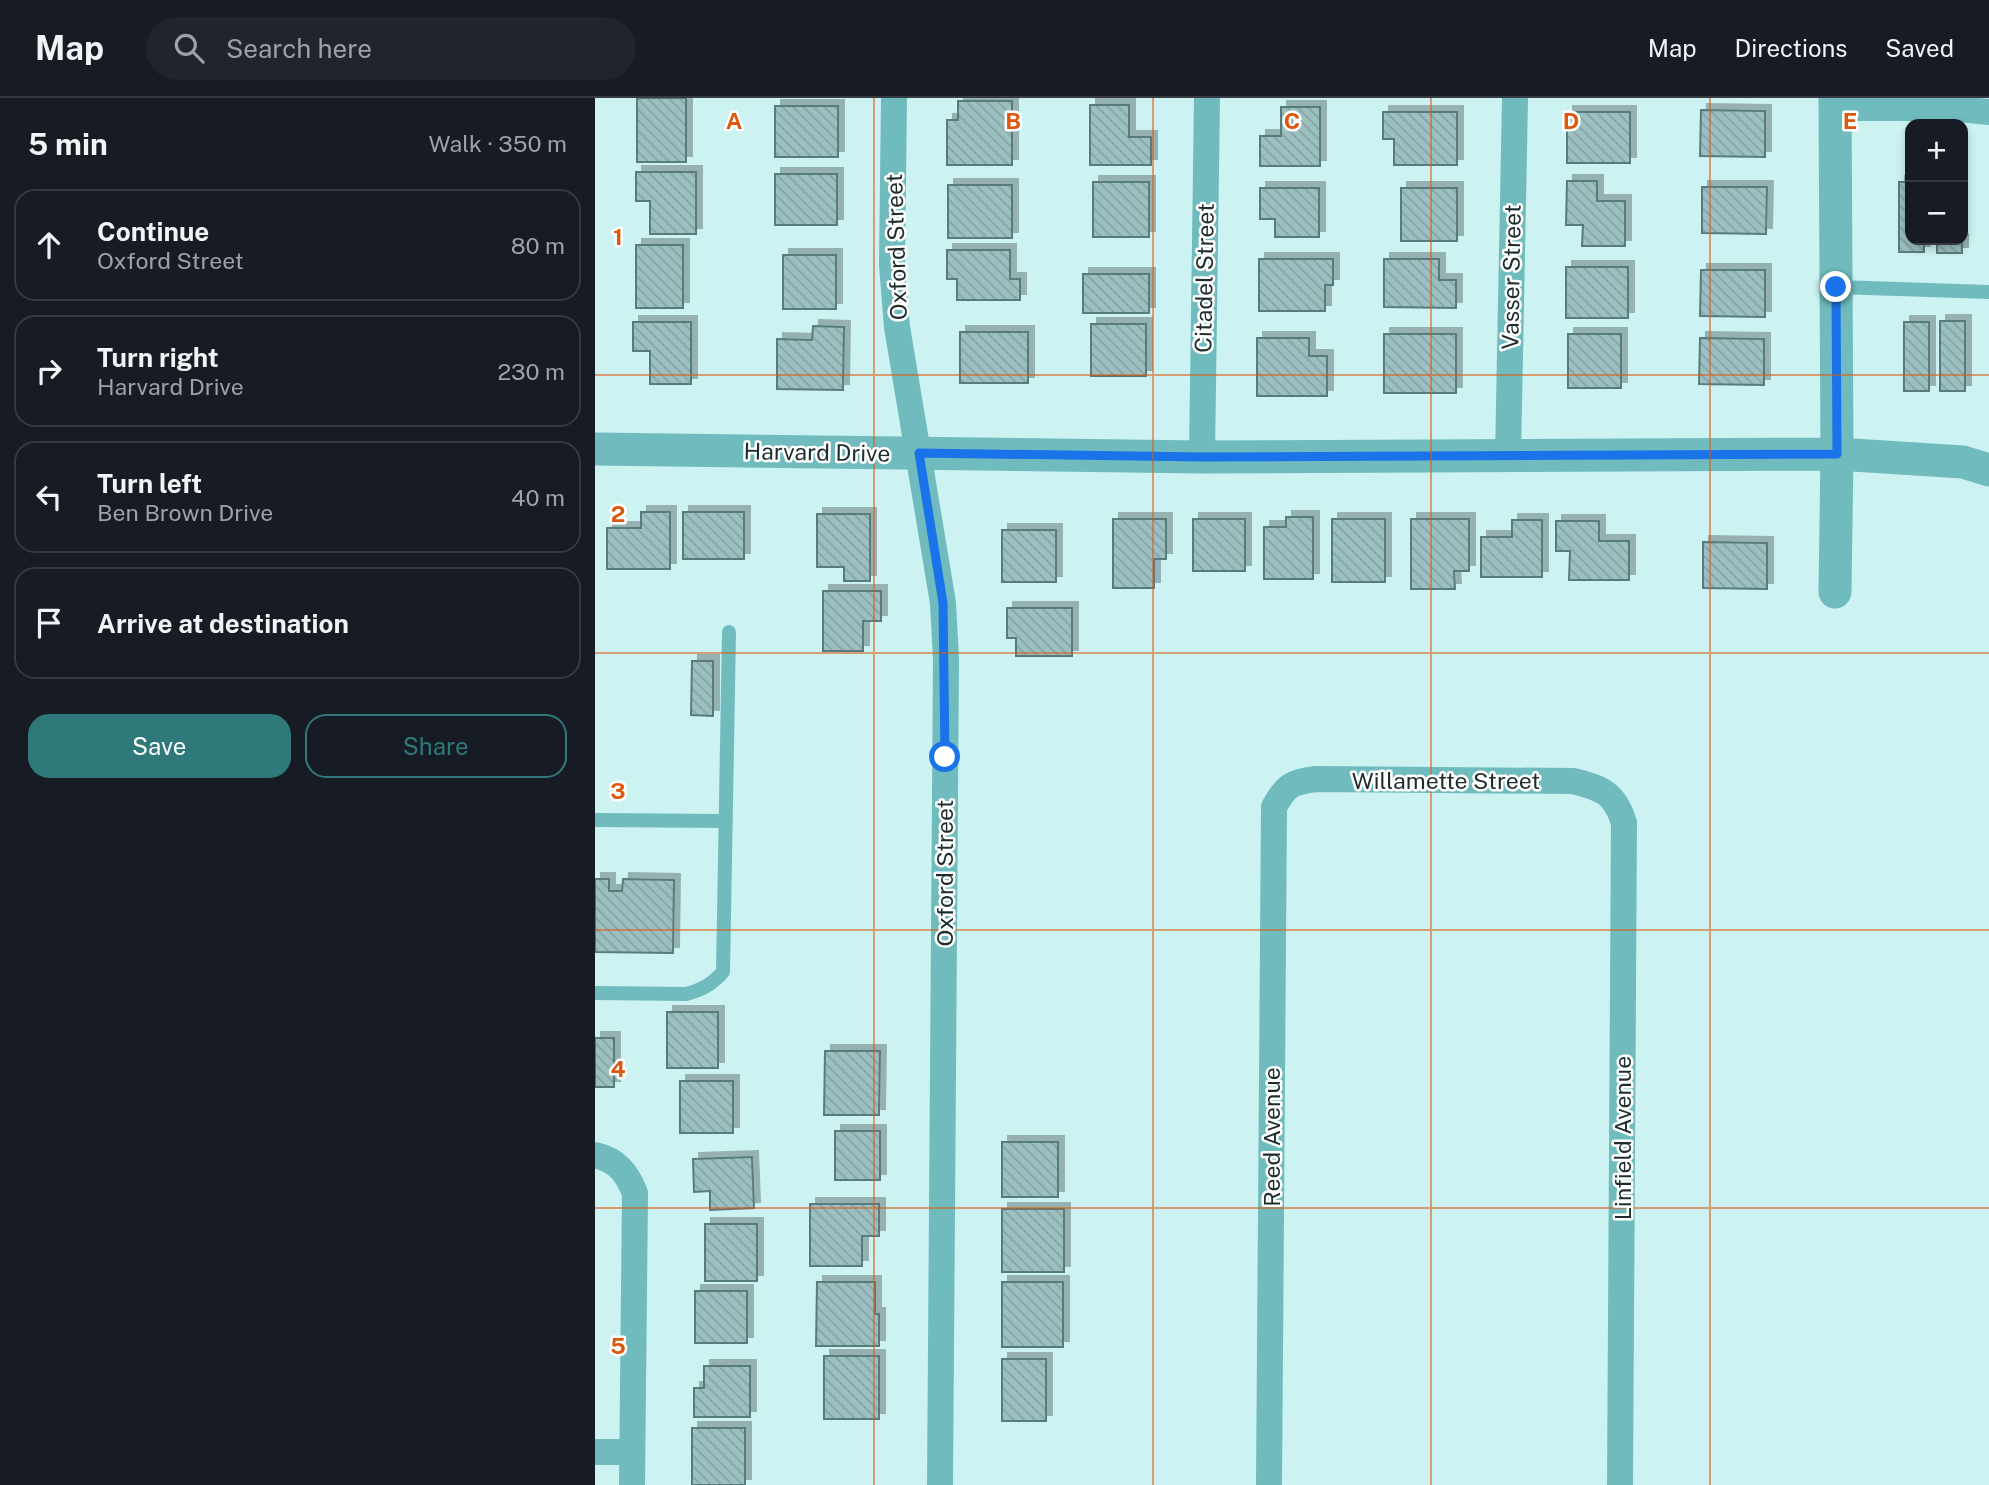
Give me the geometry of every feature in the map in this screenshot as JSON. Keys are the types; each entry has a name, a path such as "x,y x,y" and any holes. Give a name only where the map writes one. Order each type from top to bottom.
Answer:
{"street":[{"name":"Oxford Street","path":"894,98 892,265 897,327 943,603 946,659 940,1485"},
{"name":"Citadel Street","path":"1202,457 1207,98"},
{"name":"Vasser Street","path":"1508,457 1515,98"},
{"path":"1835,592 1835,103 1989,112"},
{"name":"Harvard Drive","path":"595,449 1202,457 1837,454 1962,462 1989,470"},
{"name":"Willamette Street","path":"1282,791 1296,782 1316,779 1573,780 1596,786 1610,795"},
{"name":"Reed Avenue","path":"1269,1485 1273,827 1274,807 1282,791"},
{"name":"Linfield Avenue","path":"1610,795 1620,809 1624,823 1620,1485"},
{"path":"595,1155 608,1158 620,1167 635,1193 632,1485"},
{"path":"595,1452 632,1452"}],"lane":[{"path":"1836,287 1989,292"},
{"path":"595,993 686,994 712,984 723,972 729,632"},
{"path":"595,820 726,821"}],"building":[{"path":"637,98 686,98 686,162 637,162"},
{"path":"958,101 1012,101 1012,165 947,165 947,120 958,120"},
{"path":"1090,105 1129,105 1129,137 1151,137 1151,165 1090,165"},
{"path":"775,106 838,106 838,157 775,157"},
{"path":"1281,107 1320,107 1320,166 1260,166 1260,136 1281,136"},
{"path":"1701,110 1765,111 1765,157 1700,156"},
{"path":"1383,112 1457,112 1457,165 1394,165 1394,139 1383,139"},
{"path":"1567,112 1630,112 1630,163 1567,163"},
{"path":"636,172 696,172 696,234 650,234 650,201 636,201"},
{"path":"775,174 837,174 837,225 775,225"},
{"path":"1567,181 1597,181 1597,201 1625,201 1625,246 1582,246 1583,225 1566,225"},
{"path":"1093,182 1149,182 1149,237 1093,237"},
{"path":"1899,182 1905,182 1905,245 1924,245 1924,252 1899,252"},
{"path":"948,185 1012,185 1012,238 948,238"},
{"path":"1702,187 1767,187 1766,234 1702,233"},
{"path":"1260,188 1319,188 1319,237 1275,237 1275,219 1260,219"},
{"path":"1401,188 1457,188 1457,241 1401,241"},
{"path":"636,245 683,245 683,308 636,308"},
{"path":"1937,245 1962,245 1962,253 1937,253"},
{"path":"947,250 1010,250 1010,279 1020,279 1020,300 957,300 957,279 947,279"},
{"path":"783,255 836,255 836,309 783,309"},
{"path":"1259,259 1333,259 1333,285 1325,285 1325,311 1259,311"},
{"path":"1384,259 1439,259 1439,280 1456,280 1456,308 1384,307"},
{"path":"1566,267 1628,267 1628,318 1566,318"},
{"path":"1701,270 1765,270 1765,317 1700,316"},
{"path":"1083,274 1149,274 1149,313 1083,313"},
{"path":"1940,321 1965,321 1965,391 1940,391"},
{"path":"633,322 691,322 691,384 650,384 650,351 633,351"},
{"path":"1904,322 1929,322 1929,391 1904,391"},
{"path":"1091,324 1146,324 1146,376 1091,376"},
{"path":"813,326 844,327 843,390 777,389 777,339 812,340"},
{"path":"960,332 1028,332 1028,383 960,383"},
{"path":"1384,334 1456,334 1456,393 1384,393"},
{"path":"1568,334 1621,334 1621,388 1568,388"},
{"path":"1257,338 1309,338 1309,356 1327,356 1327,396 1257,396"},
{"path":"1700,338 1764,339 1764,385 1699,384"},
{"path":"641,512 670,512 670,569 607,569 607,528 641,528"},
{"path":"683,512 744,512 744,559 683,559"},
{"path":"817,514 870,514 870,581 844,581 844,567 817,567"},
{"path":"1286,517 1313,517 1313,579 1264,579 1264,527 1286,527"},
{"path":"1113,519 1166,519 1166,559 1154,559 1154,588 1113,588"},
{"path":"1193,519 1245,519 1245,571 1193,571"},
{"path":"1332,519 1385,519 1385,582 1332,582"},
{"path":"1411,519 1469,519 1469,571 1454,571 1455,589 1411,589"},
{"path":"1512,520 1542,520 1542,577 1481,577 1481,537 1512,537"},
{"path":"1556,521 1599,521 1599,541 1629,541 1629,580 1569,580 1570,551 1556,551"},
{"path":"1002,530 1056,530 1056,582 1002,582"},
{"path":"1703,542 1767,543 1767,589 1703,588"},
{"path":"823,591 881,591 881,621 863,621 863,651 823,651"},
{"path":"1007,608 1072,608 1072,656 1016,656 1016,638 1007,638"},
{"path":"692,661 713,661 713,716 691,715"},
{"path":"595,879 609,879 609,891 622,891 623,879 674,880 673,953 595,952"},
{"path":"667,1012 718,1012 718,1068 667,1068"},
{"path":"595,1038 614,1038 614,1087 595,1087"},
{"path":"825,1051 880,1051 879,1115 824,1115"},
{"path":"680,1081 733,1081 733,1133 680,1133"},
{"path":"835,1131 880,1131 880,1180 835,1180"},
{"path":"1002,1142 1058,1142 1058,1197 1002,1197"},
{"path":"752,1157 754,1208 710,1210 710,1191 694,1192 693,1159"},
{"path":"810,1204 879,1204 879,1236 862,1236 862,1266 810,1266"},
{"path":"1002,1209 1064,1209 1064,1272 1002,1272"},
{"path":"705,1224 757,1224 757,1281 705,1281"},
{"path":"817,1282 875,1282 879,1346 816,1346"},
{"path":"1002,1282 1063,1282 1063,1347 1002,1347"},
{"path":"695,1291 747,1291 747,1343 695,1343"},
{"path":"824,1356 879,1356 879,1419 824,1419"},
{"path":"1002,1359 1046,1359 1046,1421 1002,1421"},
{"path":"704,1366 750,1366 750,1417 694,1417 694,1388 704,1388"},
{"path":"692,1428 745,1428 745,1485 692,1485"}],"route":[{"path":"945,757 946,659 943,603 919,453 1202,457 1837,454 1836,287"}]}
